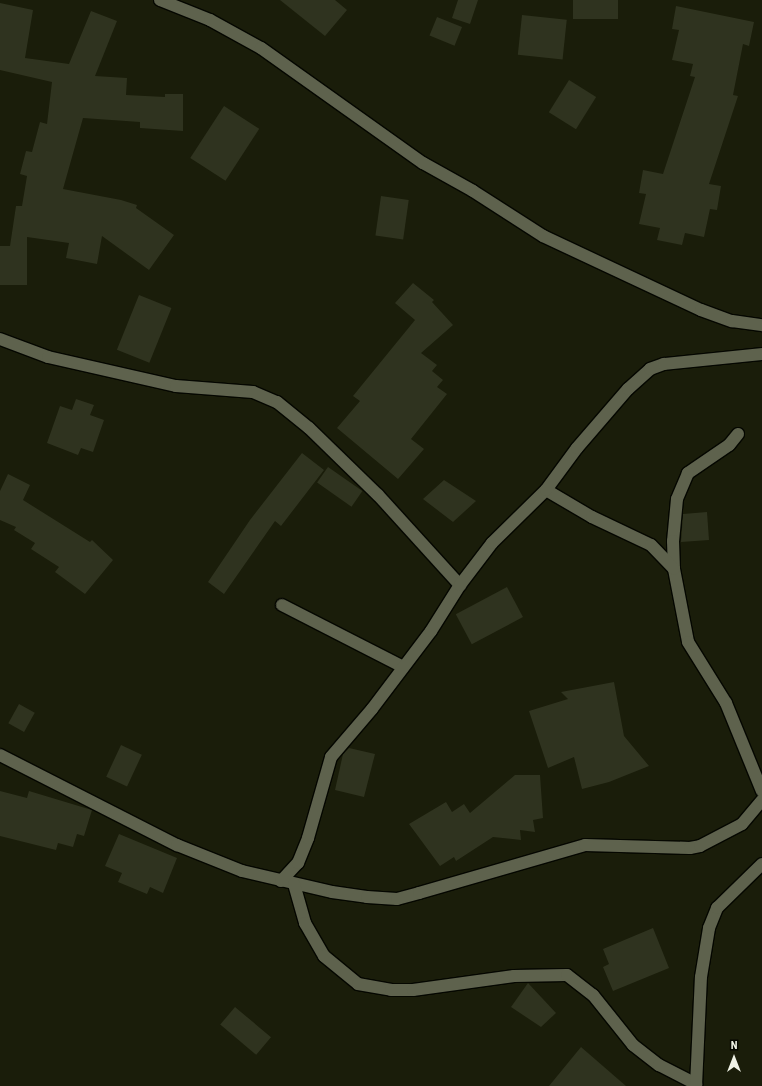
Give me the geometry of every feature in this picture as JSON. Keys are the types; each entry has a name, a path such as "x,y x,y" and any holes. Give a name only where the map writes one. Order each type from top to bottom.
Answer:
{"street":[{"path":"160,0 210,20 261,48 423,163 473,191 543,236 701,310 732,321 762,325"},
{"path":"0,339 48,356 165,383 253,392 277,402 309,428 378,495 460,585"},
{"path":"281,881 298,863 308,838 331,757 431,631 460,585 492,543 546,490 610,410 650,369 664,364 762,354"},
{"path":"738,434 729,445 688,473 677,499 673,541 674,569 688,642 726,703 762,791"},
{"path":"546,490 592,517 651,545 674,569"},
{"path":"282,605 403,667"},
{"path":"0,754 177,846 242,871 332,892 397,898 585,845 690,848 717,839 742,824 762,800"},
{"path":"294,884 305,923 324,956 358,984 391,990 412,990 514,976 567,975 593,995 633,1045 659,1065 696,1085 701,977 709,928 717,908 762,864"}],"building":[{"path":"280,0 335,0 347,10 325,36"},
{"path":"458,0 478,0 470,24 452,18"},
{"path":"573,0 618,0 618,19 573,19"},
{"path":"0,3 33,10 25,58 69,64 91,11 117,21 95,76 127,78 126,95 165,97 165,94 183,94 183,131 140,128 140,122 83,118 63,189 121,200 137,205 136,208 174,235 149,270 102,236 97,264 66,258 69,243 27,237 27,285 0,285 0,246 10,246 16,206 22,206 27,176 20,174 26,151 32,152 40,122 47,124 52,82 0,70"},
{"path":"676,6 754,22 749,46 743,44 733,95 738,96 709,184 721,186 717,210 710,209 704,237 685,233 682,245 657,240 660,228 639,224 646,194 639,193 643,170 663,174 695,77 690,76 693,64 672,60 679,30 672,29"},
{"path":"522,15 567,20 563,59 518,55"},
{"path":"437,17 462,27 455,46 430,36"},
{"path":"569,80 596,97 576,129 549,112"},
{"path":"224,106 259,129 225,181 190,158"},
{"path":"381,196 409,200 403,240 375,236"},
{"path":"413,283 434,300 432,302 453,325 421,353 437,365 432,371 443,380 437,387 447,394 411,439 424,449 398,479 337,428 360,401 353,396 415,320 395,303"},
{"path":"139,295 171,308 149,363 117,350"},
{"path":"76,399 94,405 90,415 104,420 93,452 81,448 78,455 47,443 60,406 72,410"},
{"path":"302,453 324,470 281,526 275,521 224,594 208,582 250,520"},
{"path":"328,467 362,491 352,507 317,483"},
{"path":"8,474 30,485 23,500 90,542 92,540 113,560 85,594 55,572 59,567 31,549 35,543 14,530 16,527 0,520 0,491"},
{"path":"444,480 476,501 453,522 423,499"},
{"path":"707,512 709,540 681,542 683,514"},
{"path":"507,587 523,617 472,644 456,614"},
{"path":"614,682 624,736 649,766 609,782 582,789 574,757 548,768 529,711 568,699 561,692"},
{"path":"19,704 35,713 24,732 8,723"},
{"path":"121,745 142,755 127,786 106,777"},
{"path":"349,748 375,754 364,797 335,790 343,754"},
{"path":"515,775 540,775 543,818 533,820 535,832 520,830 521,840 493,837 456,861 454,857 440,866 409,824 446,802 452,812 464,804 470,813"},
{"path":"0,791 27,798 29,791 92,810 84,836 77,834 73,847 58,843 56,850 0,836"},
{"path":"119,834 177,858 163,893 150,887 147,894 118,882 122,873 105,866"},
{"path":"653,928 669,968 613,991 603,967 609,964 603,949"},
{"path":"528,983 556,1013 541,1027 511,1007"},
{"path":"235,1007 271,1037 256,1055 220,1025"},
{"path":"581,1047 626,1086 549,1086"}]}
